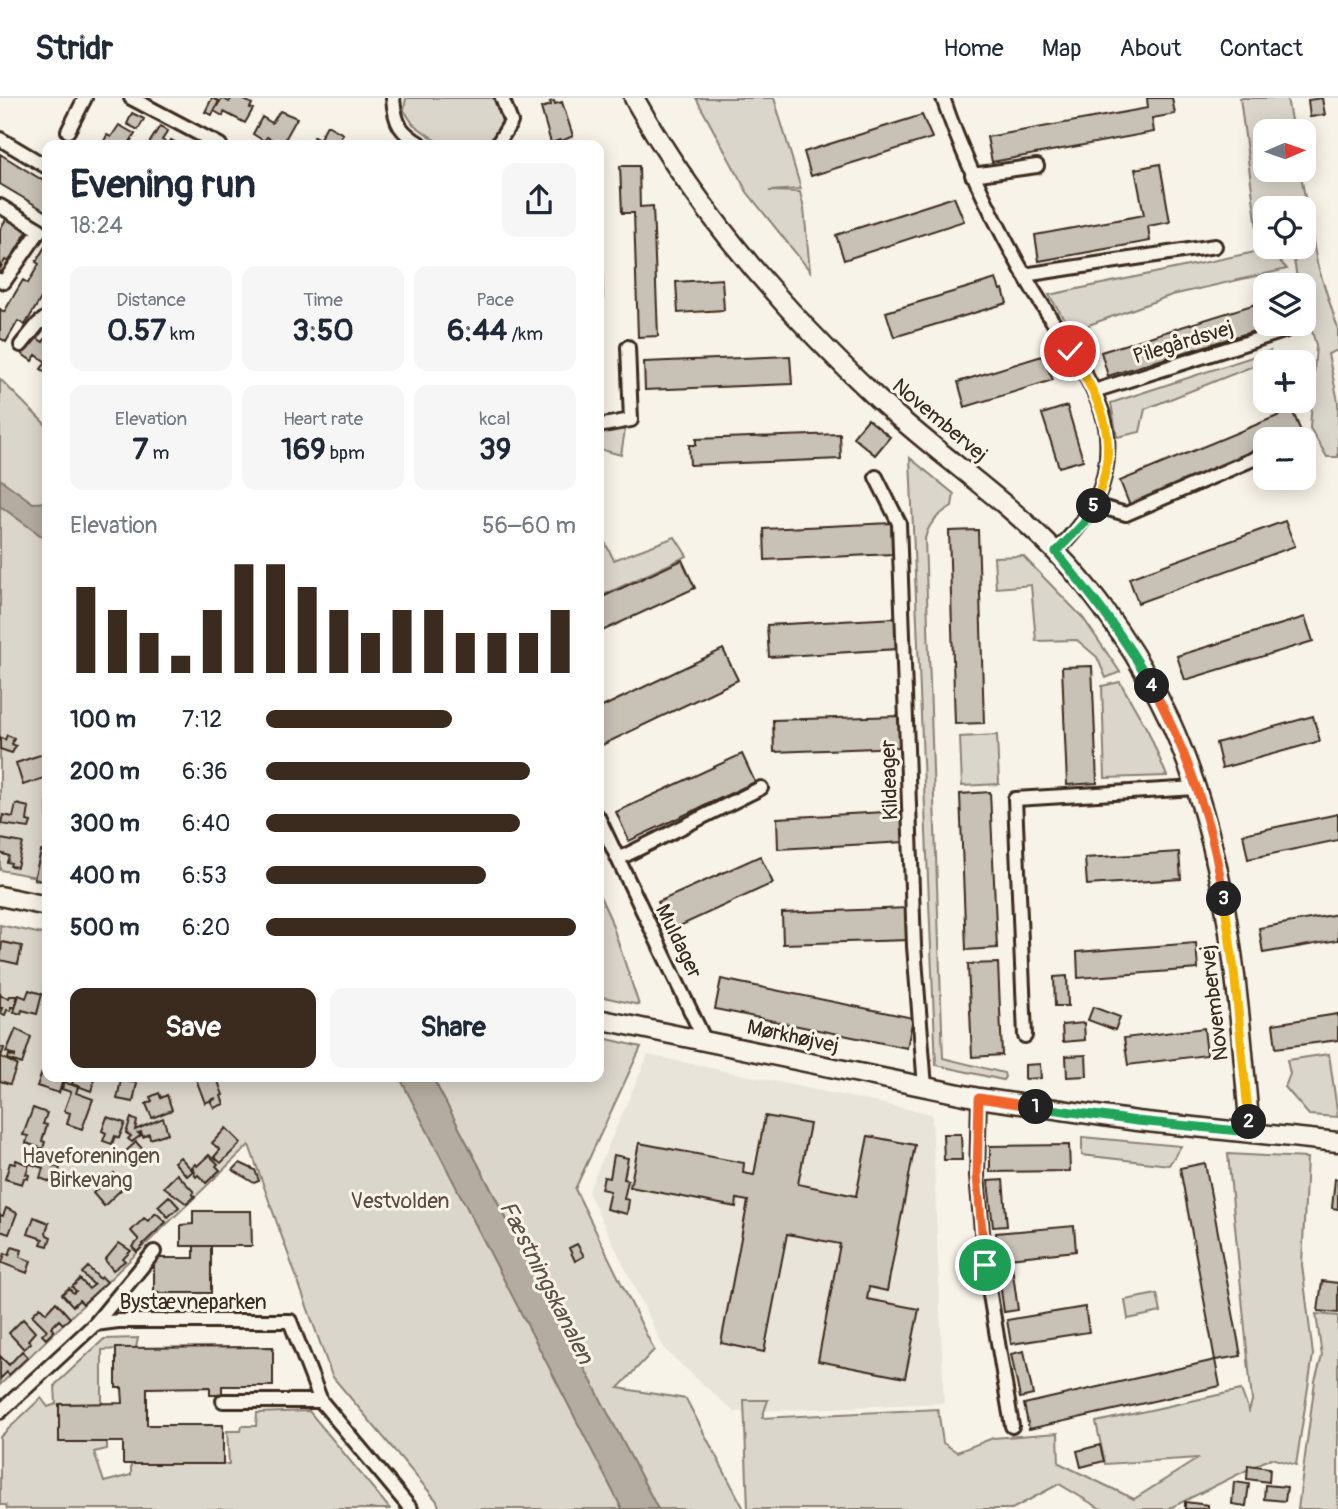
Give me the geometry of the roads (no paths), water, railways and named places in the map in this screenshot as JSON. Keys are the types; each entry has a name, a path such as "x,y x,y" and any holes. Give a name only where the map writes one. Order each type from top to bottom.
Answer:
{"street":[{"path":"68,131 85,98"},
{"path":"131,98 211,140"},
{"path":"393,98 394,116 404,134 414,140"},
{"path":"501,140 511,122 502,98"},
{"name":"Novembervej","path":"634,98 692,192 751,268 806,328 881,401 1056,552 1096,600 1137,659 1170,722 1196,788 1221,878 1234,970 1250,1132"},
{"path":"943,98 972,175 1024,275 1094,391 1104,414 1108,451 1104,479 1083,524 1056,552"},
{"path":"0,139 42,164"},
{"path":"972,175 1037,166"},
{"path":"0,206 40,230 4,282 0,280"},
{"path":"1024,275 1215,246"},
{"path":"21,345 42,321"},
{"name":"Pilegårdsvej","path":"1094,391 1268,336"},
{"path":"604,425 631,420 628,347"},
{"path":"1094,505 1126,514 1253,459"},
{"name":"Kildeager","path":"876,477 900,523 914,946 925,1087"},
{"path":"618,859 761,788"},
{"path":"1025,1036 1015,799 1196,788"},
{"name":"Muldager","path":"604,830 705,1041"},
{"path":"0,896 42,905"},
{"name":"Mørkhøjvej","path":"604,1020 979,1098 1082,1114 1338,1142"},
{"path":"979,1098 977,1176 985,1265 1012,1426"},
{"name":"Bystævneparken","path":"0,1412 95,1324 154,1252"},
{"name":"Bystævneparken","path":"95,1324 118,1321 290,1321 321,1401 411,1509"},
{"path":"223,1401 321,1401"}],"park label":[{"name":"Haveforeningen Birkevang","path":"91,1168"},
{"name":"Vestvolden","path":"400,1201"}],"water label":[{"name":"Fæstningskanalen","path":"547,1282"}]}
